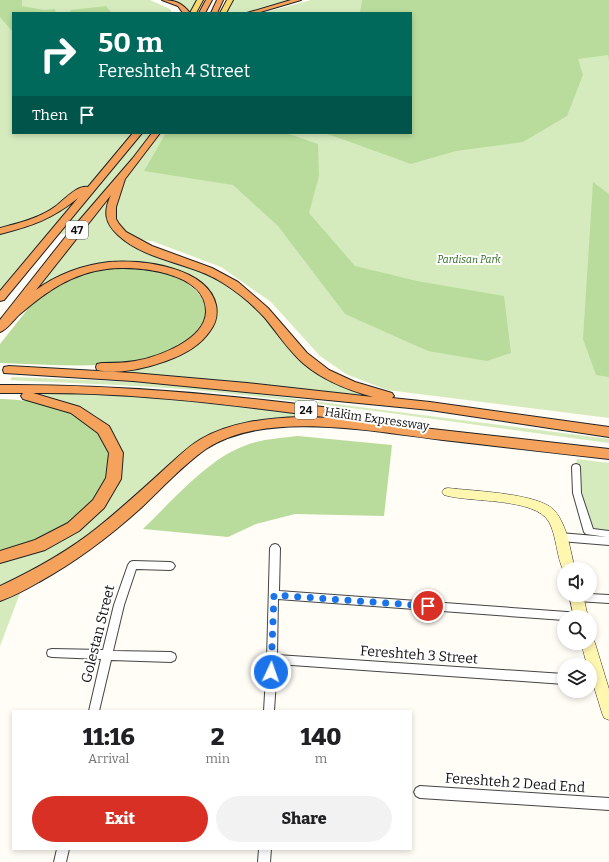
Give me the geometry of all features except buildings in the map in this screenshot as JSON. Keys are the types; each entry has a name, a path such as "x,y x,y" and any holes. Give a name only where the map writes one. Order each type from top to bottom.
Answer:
{"highway":[{"path":"165,0 180,6 186,12"},
{"path":"203,12 209,0"},
{"path":"214,12 220,0"},
{"path":"254,12 298,0"},
{"name":"47","path":"0,298 137,134"},
{"name":"47","path":"4,323 54,257 100,200 120,179 155,134"},
{"path":"0,230 23,224 51,213 100,179"},
{"path":"120,179 119,189 112,204 110,214 114,224 125,236 147,248 199,266 235,285 263,309 301,354 328,375 357,388 430,406"},
{"path":"4,323 49,286 61,279 86,270 116,265 151,267 184,277 195,283 207,295 211,311 208,324 199,336 174,354 153,362 119,367 4,370"},
{"name":"Hakim Expressway","path":"4,370 194,382 348,399 430,406 609,432"},
{"path":"0,390 59,403 86,414 109,436 116,456 115,474 108,492 101,502 83,520 59,537 40,546 0,557"},
{"name":"Hakim Expressway","path":"0,390 93,390 226,400 378,419 609,454"},
{"path":"0,594 70,556 93,539 189,455 206,443 236,430 257,425 295,421 334,423 609,454"}],"main road":[{"path":"194,12 200,0"},
{"path":"224,12 230,0"}],"street":[{"path":"576,467 576,493 589,532 609,534"},
{"path":"448,492 525,502 540,506 551,516 560,537 567,562"},
{"path":"560,537 609,541"},
{"path":"269,710 275,548"},
{"name":"Golestan Street","path":"94,710 119,605 133,565 170,566"},
{"path":"274,595 557,615"},
{"path":"597,598 609,599"},
{"path":"52,653 171,657"},
{"name":"Fereshteh 3 Street","path":"272,659 557,679"},
{"path":"597,686 609,713"},
{"name":"Fereshteh 2 Dead End","path":"420,792 609,804"},
{"path":"60,862 63,850"},
{"path":"264,862 265,850"}],"green space":[{"name":"Pardisan Park","path":"0,0 150,0 170,9 172,12 12,12 12,134 412,134 412,12 266,12 311,0 609,0 609,418 387,390 346,374 320,356 271,302 221,267 152,241 125,239 203,272 230,286 252,304 289,348 341,386 364,395 186,377 78,370 115,370 185,352 216,306 210,293 174,270 27,300 78,235 49,233 0,290"},
{"path":"0,0 22,0 22,6 44,10 55,9 56,12 12,12 12,30 0,17"},
{"path":"168,0 197,0 191,12 188,12 184,6"},
{"path":"232,0 295,0 251,12 226,12"},
{"path":"362,0 609,0 609,61 608,55 578,59 583,75 567,116 523,142 456,151 411,164 328,134 412,134 412,12 360,12"},
{"path":"106,6 111,12 71,12 70,10"},
{"path":"165,134 289,134 318,144 319,176 309,213 355,266 417,281 504,296 511,353 487,361 428,351 345,314 278,226 233,185 144,171"},
{"path":"593,182 609,194 609,377 596,375 583,339"},
{"path":"109,268 132,268 155,271 183,281 194,289 201,297 205,307 205,317 201,327 193,337 176,348 146,360 110,364 78,365 0,363 0,344 31,305 60,282 88,272"},
{"path":"12,377 160,383 243,392 609,439 609,443 272,398 171,388 10,380"},
{"path":"33,392 129,396 188,401 270,410 379,425 351,422 224,430 70,551 0,589 0,562 34,553 56,544 90,522 98,514 106,500 120,452 116,437 108,426 98,417 72,404"},
{"path":"0,399 17,400 56,407 74,415 90,425 102,438 108,454 107,474 104,484 95,499 84,512 64,528 52,535 0,552"},
{"path":"298,436 392,445 384,516 295,514 256,524 228,537 143,529 190,482 230,452 257,442"},
{"path":"577,459 609,463 609,540 589,540 576,490 575,479"},
{"path":"22,588 0,646 0,599"}],"route":[{"path":"271,672 274,595 428,606"}]}
